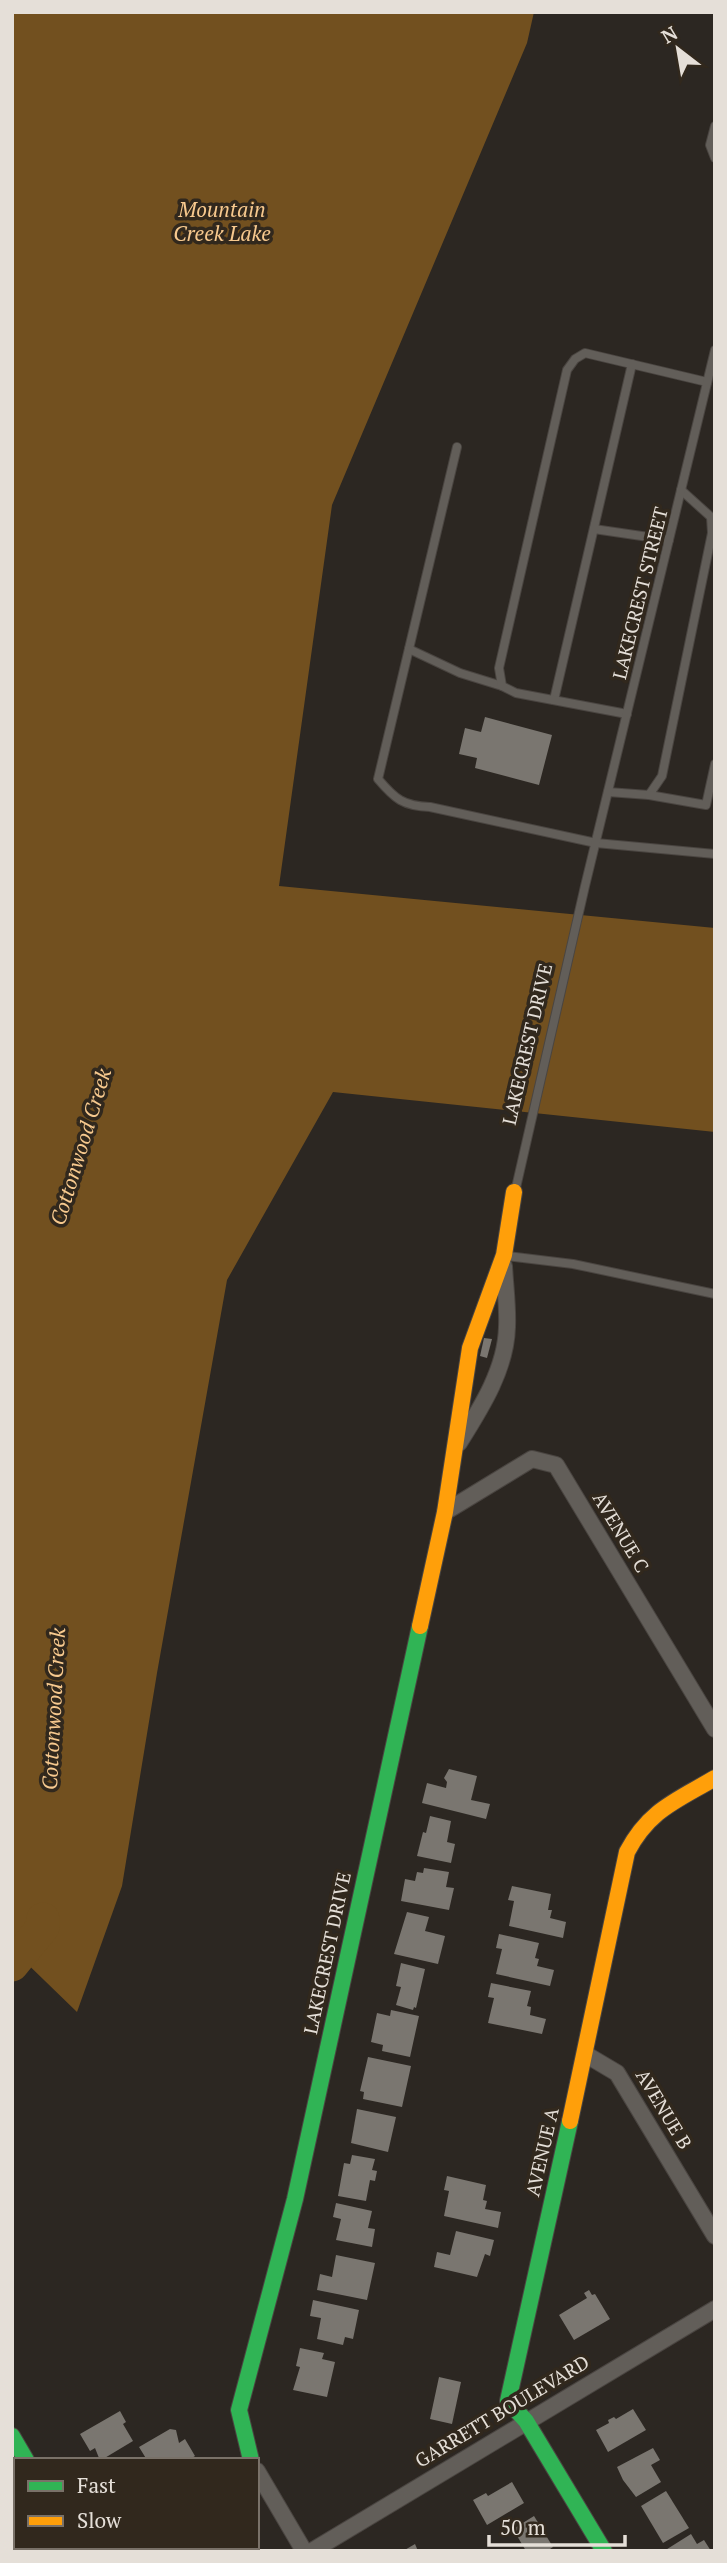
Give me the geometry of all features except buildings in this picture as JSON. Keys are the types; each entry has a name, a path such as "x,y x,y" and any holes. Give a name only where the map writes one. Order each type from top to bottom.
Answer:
{"street":[{"name":"LAKECREST DRIVE","path":"251,2458 239,2410 295,2199 445,1512 470,1348 504,1255 514,1192"},
{"name":"LAKECREST DRIVE","path":"454,1451 486,1399 503,1355 507,1328 504,1255"},
{"name":"AVENUE C","path":"445,1512 532,1459 556,1465 715,1729"},
{"name":"AVENUE A","path":"604,2551 526,2421 508,2401 585,2054 626,1852 638,1831 656,1813 715,1779"},
{"name":"AVENUE B","path":"585,2054 617,2073 715,2236"},
{"name":"GARRETT BOULEVARD","path":"312,2551 715,2309"},
{"path":"12,2436 25,2458"},
{"path":"259,2474 304,2551"}],"lane":[{"path":"715,126 710,145 715,158"},
{"name":"LAKECREST STREET","path":"596,843 715,350"},
{"path":"502,686 499,668 567,370 575,359 584,353 707,382"},
{"path":"554,700 632,364"},
{"path":"457,447 378,779 394,797 413,806 430,807 596,843 715,854"},
{"path":"649,795 662,776 712,533 713,518 681,490"},
{"path":"594,529 669,540"},
{"path":"409,649 460,673 516,693 627,714"},
{"path":"608,792 649,795 706,805 715,764"},
{"name":"LAKECREST DRIVE","path":"514,1192 596,843"},
{"path":"504,1255 573,1264 715,1294"}],"water":[{"name":"Mountain Creek Lake","path":"16,12 534,12 527,43 332,505 279,886 715,928 715,1132 333,1092 227,1280 122,1886 77,2012 12,1949 12,16"}],"waterway":[{"name":"Cottonwood Creek","path":"12,1965 43,1927 43,1919"}],"traffic: fast":[{"path":"251,2458 239,2410 295,2199 420,1626"},
{"path":"570,2121 508,2401 526,2421 604,2551"},
{"path":"12,2436 25,2458"}],"traffic: slow":[{"path":"420,1626 445,1512 470,1348 504,1255 514,1192"},
{"path":"570,2121 627,1852 654,1816 715,1778"}]}
